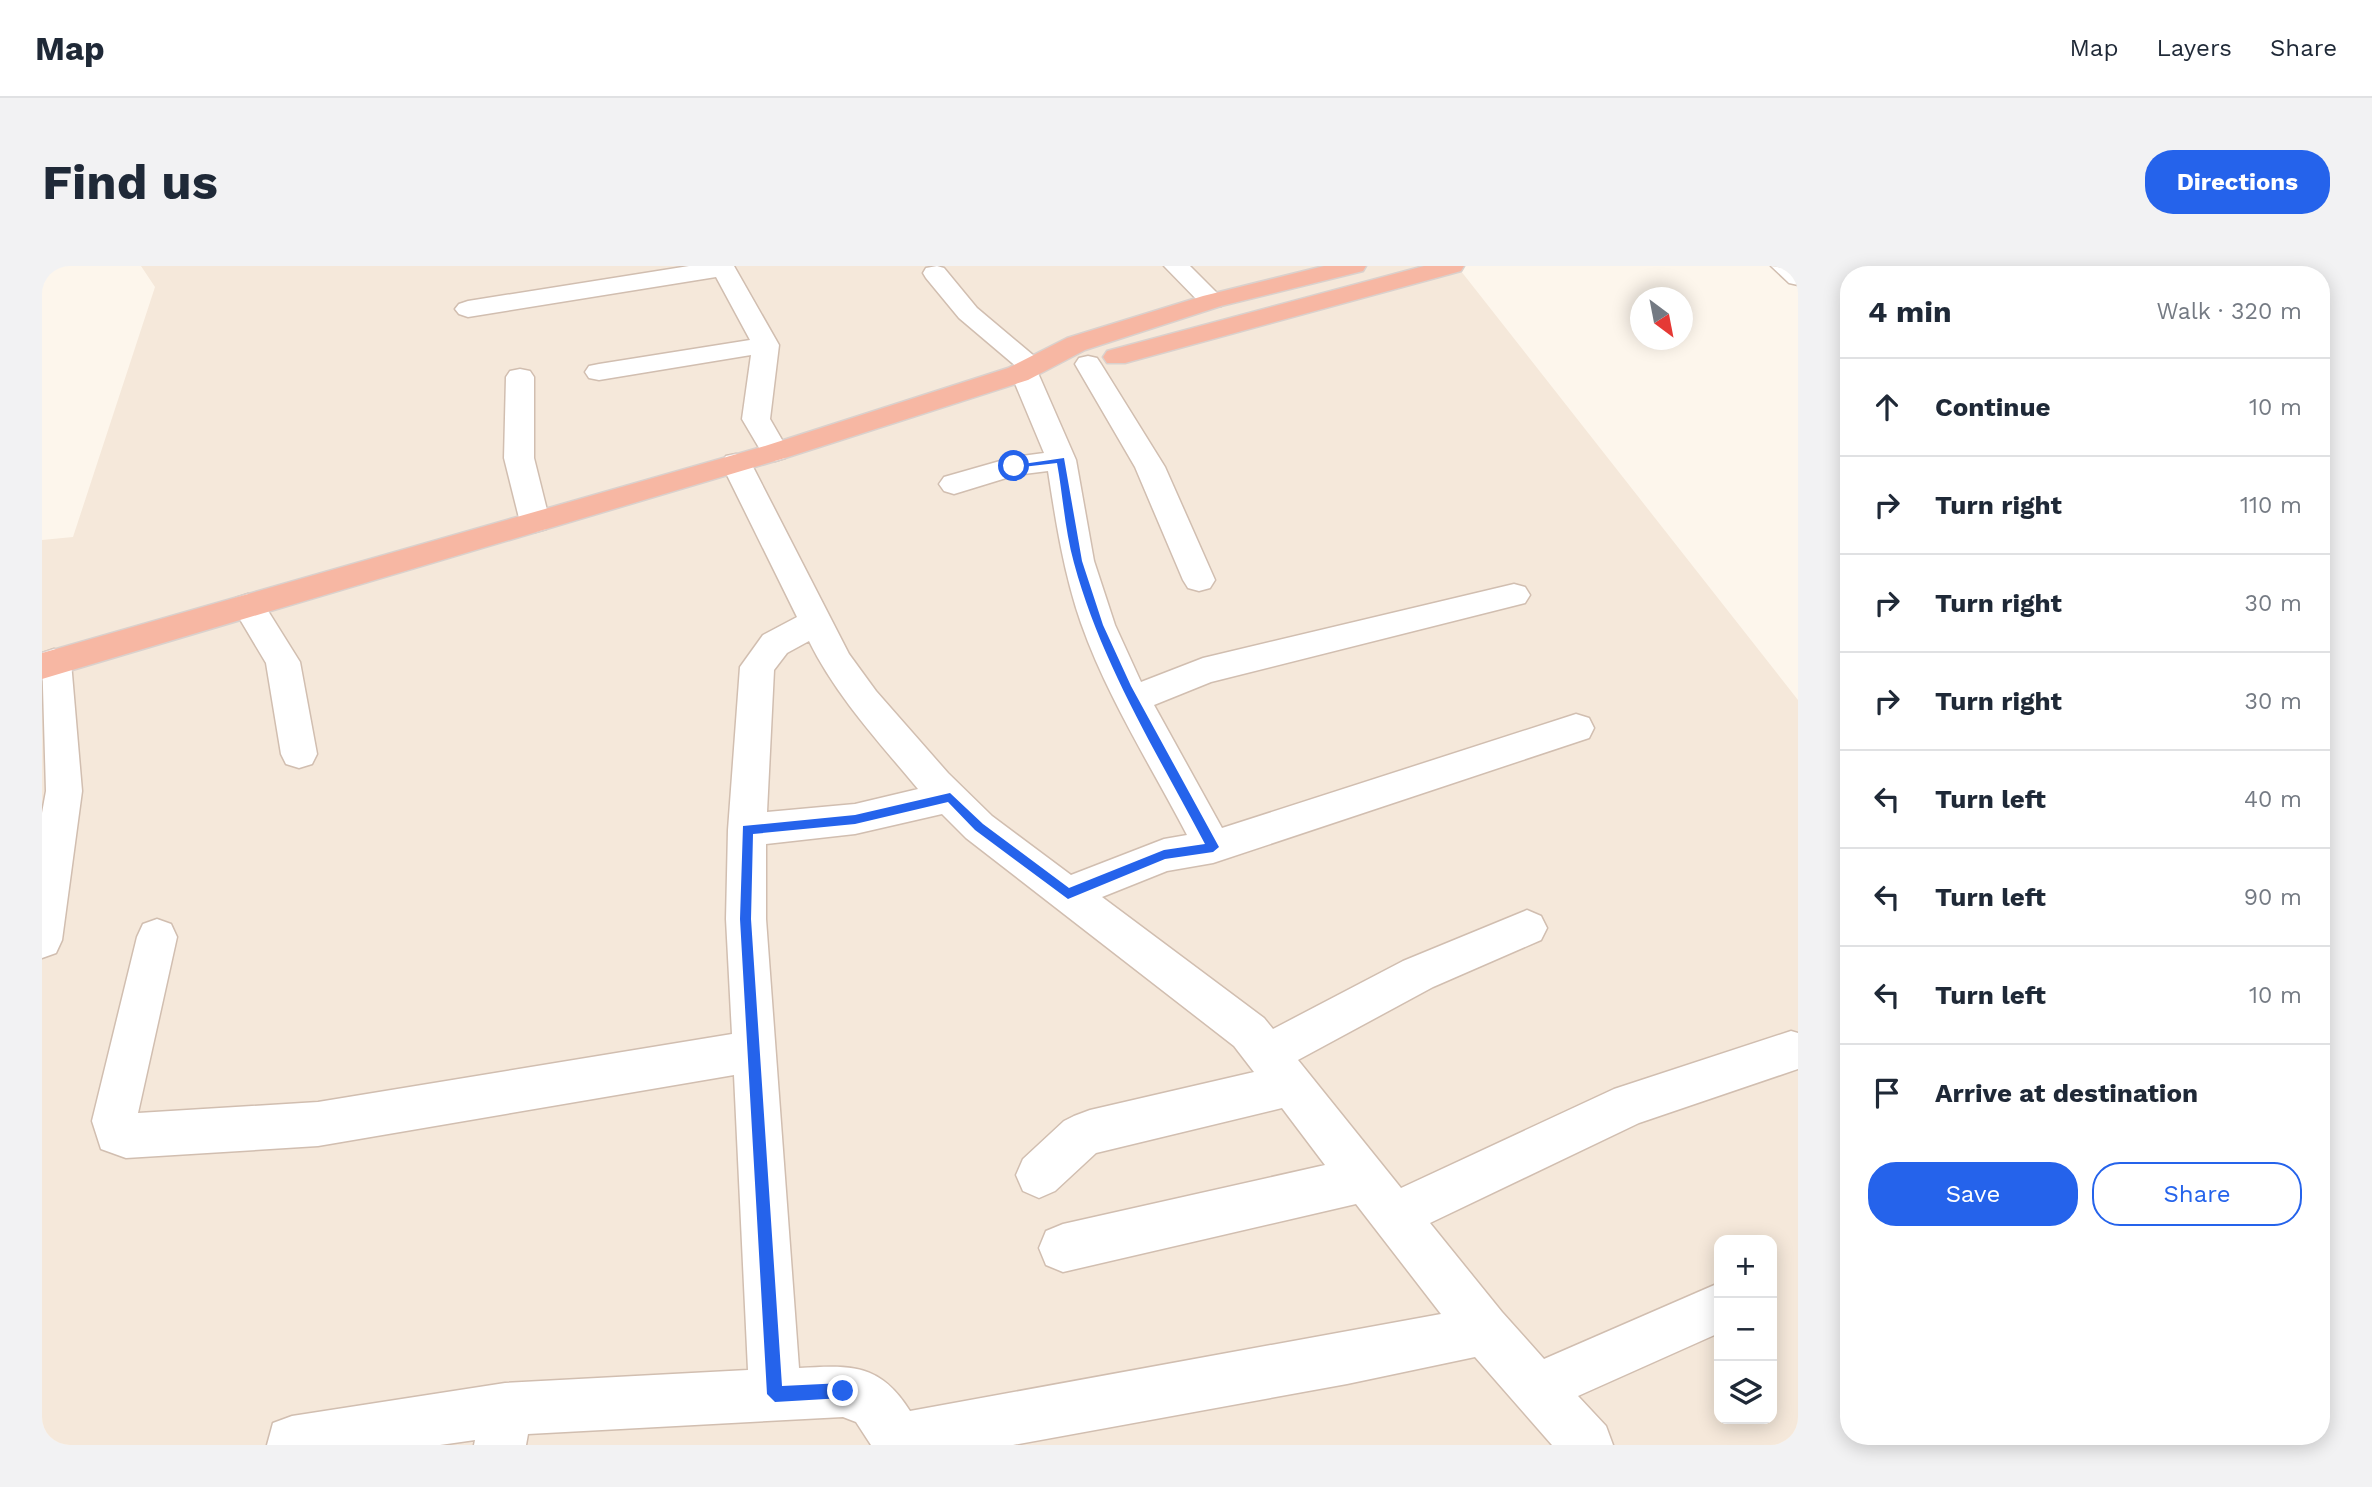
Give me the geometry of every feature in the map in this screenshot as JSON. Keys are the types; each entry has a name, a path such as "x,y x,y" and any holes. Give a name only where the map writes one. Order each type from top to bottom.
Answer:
{"highway":[{"path":"48,664 775,452 1025,371 1076,344 1212,301 1354,266"},
{"path":"1025,371 1088,364 1452,266"}],"street":[{"path":"1176,266 1212,301"},
{"path":"1783,266 1798,278"},
{"path":"468,309 722,267 766,345 755,419 775,452"},
{"path":"935,273 968,313 1025,371 1061,460 1077,561 1086,591 1133,699 1213,847"},
{"path":"599,372 766,345"},
{"path":"1088,364 1150,467 1199,580"},
{"path":"520,377 519,458 535,522"},
{"path":"954,484 1014,466 1061,460"},
{"path":"736,463 836,661 864,700 979,827 1231,1016 1279,1070 1484,1330 1581,1442"},
{"path":"1133,699 1203,671 1514,595"},
{"path":"248,606 283,662 299,754"},
{"path":"775,1394 746,919 747,830 757,667 765,653 775,644 816,622"},
{"path":"42,940 64,791 48,664"},
{"path":"1068,894 1164,855 1213,847 1576,728"},
{"path":"747,830 855,819 950,797"},
{"path":"1039,1175 1080,1137 1279,1070 1418,974 1527,928"},
{"path":"157,937 114,1121 117,1133 126,1136 318,1124 753,1051"},
{"path":"1394,1216 1630,1104 1791,1051"},
{"path":"1063,1248 1364,1179"},
{"path":"1537,1388 1714,1310"},
{"path":"292,1442 503,1427 775,1394 861,1392 875,1404 893,1439 908,1438 1347,1359 1484,1330"}],"shaded area":[{"path":"141,266 1457,266 1798,700 1798,1445 42,1445 42,540 73,537 155,287"}],"route":[{"path":"843,1391 775,1394 746,919 747,830 881,815 950,797 979,827 1068,894 1164,855 1213,847 1126,686 1098,625 1077,561 1061,460 1014,466"}]}
